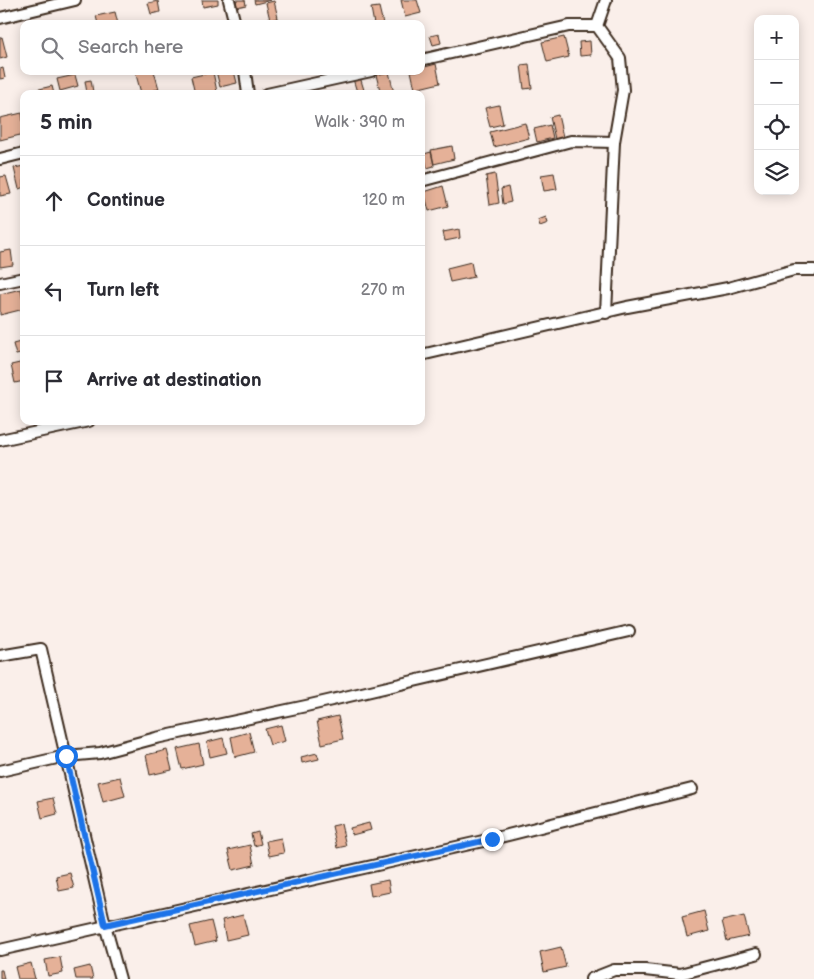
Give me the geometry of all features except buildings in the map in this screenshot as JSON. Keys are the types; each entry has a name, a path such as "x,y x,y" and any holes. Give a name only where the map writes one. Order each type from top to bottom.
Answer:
{"street":[{"path":"0,18 75,0"},
{"path":"229,0 234,20"},
{"path":"597,26 606,0"},
{"path":"425,59 569,26 597,26"},
{"path":"597,26 620,58 623,90 614,142 606,313"},
{"path":"246,75 247,90"},
{"path":"285,90 353,75"},
{"path":"425,179 571,141 614,142"},
{"path":"0,159 20,154"},
{"path":"425,354 618,309 728,288 794,270 814,270"},
{"path":"0,283 20,279"},
{"path":"608,296 618,309"},
{"path":"0,440 70,425"},
{"path":"0,771 66,756 100,753 156,738 306,706 629,631"},
{"path":"0,656 40,649 105,925 120,979"},
{"path":"0,950 492,839 692,789"},
{"path":"591,979 614,970 645,970 680,974 756,954"}],"route":[{"path":"66,756 105,925 492,839"}]}
